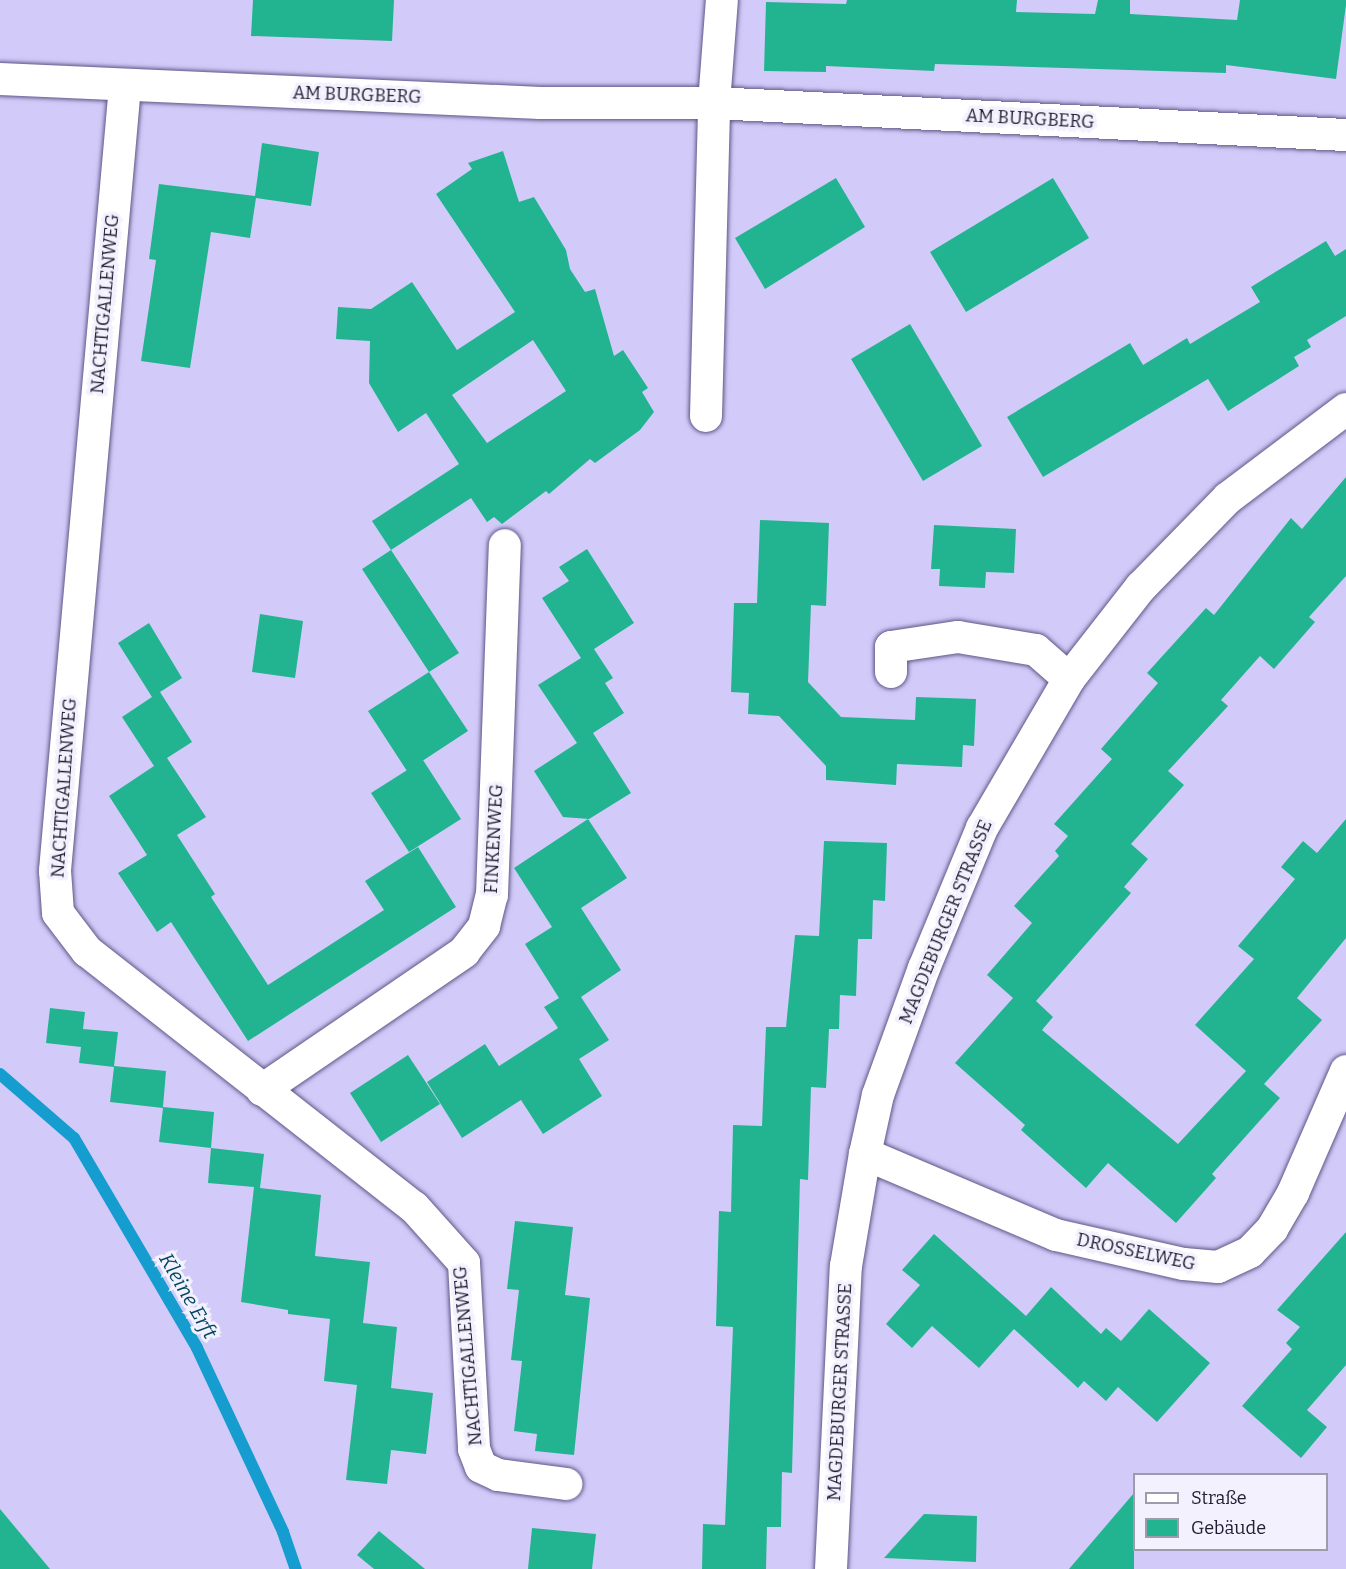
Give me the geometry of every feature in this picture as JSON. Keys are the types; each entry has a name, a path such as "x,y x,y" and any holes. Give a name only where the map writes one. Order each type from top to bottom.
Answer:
{"street":[{"path":"706,416 714,103 722,0"},
{"name":"AM BURGBERG","path":"0,79 540,103 714,103 1346,135"},
{"name":"NACHTIGALLENWEG","path":"124,86 55,871 58,913 87,951 414,1207 464,1263 474,1449 481,1467 498,1475 566,1484"},
{"name":"MAGDEBURGER STRASSE","path":"831,1569 846,1266 878,1095 924,968 982,828 1069,679 1141,587 1228,498 1346,409"},
{"name":"FINKENWEG","path":"262,1090 464,952 484,926 492,895 505,545"},
{"path":"891,672 891,647 958,637 1036,650 1069,679"},
{"name":"DROSSELWEG","path":"866,1154 1056,1235 1184,1264 1218,1267 1250,1252 1272,1229 1293,1193 1346,1071"}],"building":[{"path":"253,0 394,0 392,41 251,36"},
{"path":"847,0 1017,0 1016,12 1095,14 1098,0 1130,0 1130,14 1237,20 1240,0 1346,0 1346,5 1336,79 1226,65 1226,73 935,64 934,71 826,66 826,72 764,71 766,2 846,4"},
{"path":"262,143 319,152 311,206 256,198 250,238 211,232 190,368 141,361 156,260 149,259 159,184 255,196"},
{"path":"503,151 519,202 534,197 566,250 570,269 585,292 595,289 614,356 623,350 648,388 642,392 654,412 640,430 595,463 590,459 549,494 546,491 502,524 494,517 487,522 471,498 391,550 372,521 459,464 426,413 398,432 369,383 370,341 336,339 338,307 371,309 412,282 457,350 515,312 436,194 472,169 468,163","holes":["533,340 566,391 487,443 452,395"]},
{"path":"836,178 865,227 765,289 735,238"},
{"path":"1053,178 1089,238 966,312 930,252"},
{"path":"1326,241 1335,256 1346,249 1346,316 1307,340 1311,347 1294,357 1299,366 1228,411 1208,379 1043,477 1007,417 1130,343 1143,365 1187,338 1190,344 1260,302 1251,287"},
{"path":"910,324 982,446 923,481 851,359"},
{"path":"1346,477 1346,576 1309,617 1315,622 1274,669 1260,656 1221,700 1228,706 1168,771 1184,785 1131,844 1148,859 1124,887 1131,893 1036,1001 1053,1017 1042,1030 1178,1144 1246,1071 1195,1025 1254,959 1238,946 1295,879 1281,867 1303,841 1317,853 1346,819 1346,938 1297,998 1322,1020 1264,1084 1280,1098 1212,1174 1216,1178 1176,1223 1108,1163 1086,1188 1021,1130 1025,1125 955,1063 1013,998 987,975 1032,923 1014,906 1059,856 1055,851 1068,836 1054,824 1112,759 1101,749 1158,683 1147,673 1206,608 1214,615 1291,518 1302,529"},
{"path":"760,520 829,523 826,606 811,605 808,682 841,717 915,720 916,697 976,699 974,746 963,745 962,767 897,764 896,785 826,780 826,766 779,716 748,714 749,693 731,692 734,603 757,603"},
{"path":"934,525 1016,529 1014,573 986,572 985,588 939,586 940,569 931,569"},
{"path":"587,549 634,623 594,649 613,678 605,683 624,713 593,733 631,793 589,819 563,817 534,771 577,743 538,685 581,658 542,598 569,581 559,567"},
{"path":"391,550 459,653 429,672 362,569"},
{"path":"260,614 303,621 295,678 252,672"},
{"path":"149,623 182,678 160,692 192,742 167,758 206,817 177,835 215,894 211,897 268,985 384,910 365,881 418,847 456,907 248,1041 171,922 157,932 118,873 147,855 109,796 154,766 122,717 152,697 118,643"},
{"path":"429,672 468,731 407,771 368,711"},
{"path":"423,760 461,819 409,852 371,793"},
{"path":"588,819 627,878 581,908 621,970 581,997 609,1040 579,1059 602,1096 543,1134 521,1100 462,1138 427,1082 485,1044 499,1066 558,1028 544,1007 559,998 525,944 552,927 514,868"},
{"path":"824,841 887,843 885,901 873,900 872,939 858,939 856,996 840,995 839,1029 829,1029 826,1088 811,1087 808,1180 800,1179 792,1473 782,1472 781,1527 767,1527 766,1569 702,1569 703,1524 725,1525 733,1327 716,1326 719,1211 731,1212 733,1125 762,1126 766,1027 786,1027 795,935 819,936"},
{"path":"50,1008 85,1012 83,1029 118,1032 114,1066 166,1071 163,1107 214,1112 211,1148 159,1142 163,1108 110,1102 114,1067 79,1063 81,1047 46,1043"},
{"path":"408,1055 440,1104 381,1142 350,1093"},
{"path":"211,1148 264,1154 260,1188 321,1195 315,1256 370,1262 363,1323 397,1327 391,1388 433,1393 426,1454 391,1450 387,1484 346,1480 357,1385 324,1381 330,1319 288,1314 288,1310 241,1302 254,1187 208,1183"},
{"path":"515,1221 573,1227 565,1295 590,1298 574,1455 535,1451 537,1434 514,1431 522,1361 511,1360 519,1290 507,1289"},
{"path":"1346,1232 1346,1365 1307,1410 1327,1427 1301,1458 1242,1406 1292,1349 1286,1343 1300,1327 1277,1310"},
{"path":"934,1234 1026,1316 1051,1287 1101,1334 1106,1328 1121,1341 1149,1309 1210,1363 1157,1422 1118,1387 1106,1401 1084,1381 1078,1388 1014,1329 979,1368 932,1326 912,1348 886,1324 920,1285 902,1270"},
{"path":"1133,1494 1134,1569 1069,1569"},
{"path":"0,1509 50,1569 0,1569"},
{"path":"924,1514 977,1516 976,1562 884,1558"},
{"path":"532,1528 596,1534 592,1569 528,1569"},
{"path":"379,1531 425,1569 374,1569 357,1555"}],"waterway":[{"name":"Kleine Erft","path":"0,1074 74,1138 197,1348 283,1532 296,1569"}]}
